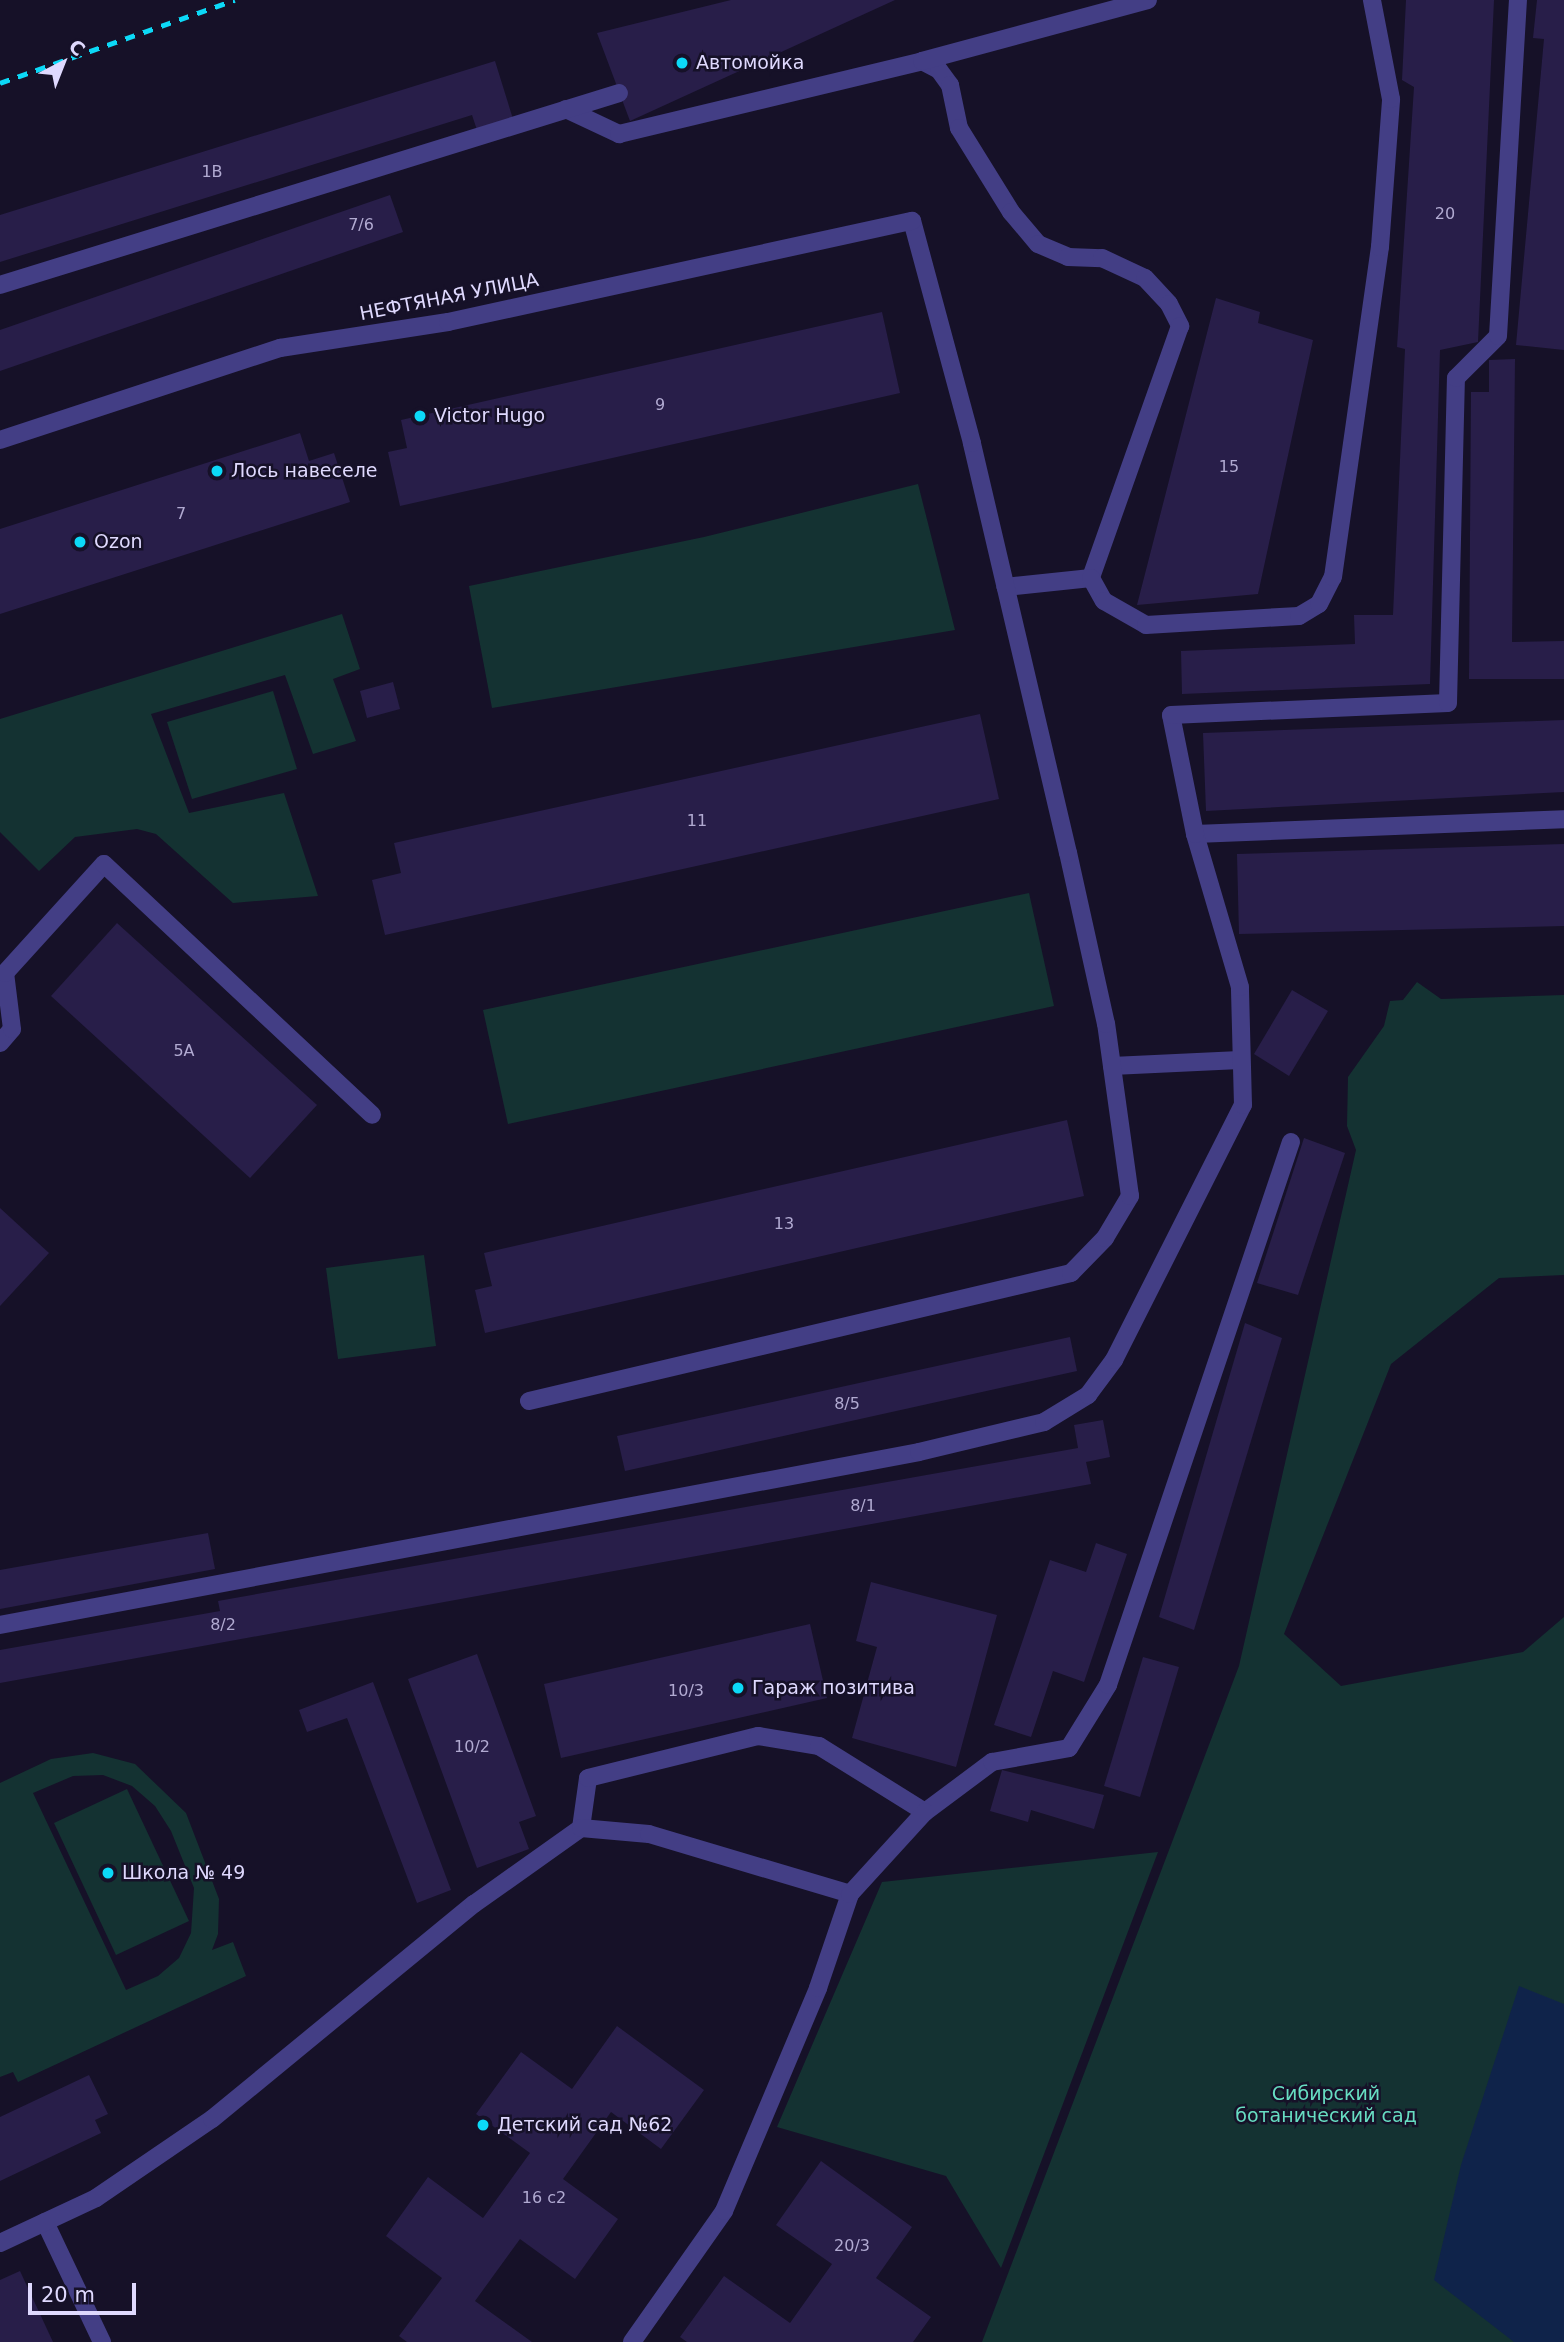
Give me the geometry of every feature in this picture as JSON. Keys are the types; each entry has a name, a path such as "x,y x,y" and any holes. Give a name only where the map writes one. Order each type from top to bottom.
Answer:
{"street":[{"path":"566,109 619,134 922,61 1148,0"},
{"path":"922,61 939,70 950,85 959,128 1011,212 1038,244 1068,257 1102,258 1144,278 1169,304 1180,326 1091,578 1104,601 1146,625 1299,616 1319,604 1333,577 1380,247 1390,112 1372,0"},
{"path":"0,1625 906,1454 1044,1422 1088,1395 1114,1360 1243,1105 1240,987 1195,834 1171,715 1448,703 1455,378 1498,336 1518,0"},
{"path":"0,285 620,93"},
{"name":"НЕФТЯНАЯ УЛИЦА","path":"0,440 280,348 448,322 912,221 972,443 1004,587"},
{"path":"529,1401 1071,1273 1105,1238 1130,1196 1112,1066 1068,853 1004,587 1091,578"},
{"path":"1195,834 1564,819"},
{"path":"0,1043 12,1030 5,973 104,864 372,1115"},
{"path":"1112,1066 1240,1060"},
{"path":"632,2342 724,2211 818,1988 850,1895 925,1812 992,1762 1069,1748 1108,1685 1291,1142"},
{"path":"581,1828 589,1778 758,1736 819,1746 925,1812"},
{"path":"0,2243 96,2198 212,2119 474,1904 581,1828 649,1834 850,1895"},
{"path":"44,2222 102,2342"}],"green space":[{"path":"918,484 955,630 492,708 469,586 704,537"},
{"path":"342,614 360,669 333,679 356,741 313,754 285,675 151,714 189,813 284,793 318,896 233,903 156,834 137,829 75,837 39,871 0,832 0,719"},
{"path":"273,691 297,769 192,799 167,722"},
{"path":"1029,893 1054,1006 508,1124 483,1010"},
{"name":"Сибирский ботанический сад","path":"1417,982 1441,999 1564,995 1564,1275 1499,1278 1391,1364 1284,1634 1341,1686 1523,1652 1564,1617 1564,2342 982,2342 1239,1666 1356,1150 1347,1126 1348,1077 1384,1026 1390,1001 1403,1000"},
{"path":"424,1255 436,1346 338,1359 326,1268"},
{"path":"93,1753 135,1764 186,1813 219,1899 218,1934 212,1950 233,1942 246,1976 18,2082 13,2072 0,2077 0,1783 51,1759","holes":["103,1775 132,1786 155,1806 171,1831 194,1888 191,1933 179,1958 158,1976 126,1990 33,1793 73,1776"]},
{"path":"127,1789 189,1921 116,1955 54,1823"},
{"path":"1158,1852 1001,2268 946,2176 777,2127 882,1882"}],"water":[{"path":"1519,1986 1564,2004 1564,2342 1514,2342 1434,2280 1461,2165"}],"building":[{"name":"Автомойка","path":"731,0 895,0 630,121 597,33"},
{"path":"1406,0 1494,0 1478,342 1440,350 1430,684 1182,694 1181,651 1355,644 1354,615 1393,615 1405,349 1397,347 1414,87 1402,80"},
{"path":"1537,0 1564,0 1564,350 1516,345 1544,39 1533,38"},
{"path":"495,61 513,119 477,130 472,115 0,262 0,215"},
{"path":"390,195 403,232 0,371 0,330"},
{"path":"1216,298 1260,312 1258,323 1313,340 1258,594 1137,605"},
{"path":"882,312 900,393 400,506 388,452 407,448 401,420"},
{"path":"1515,359 1512,642 1564,641 1564,679 1469,679 1471,392 1489,392 1489,360"},
{"path":"300,433 309,461 334,453 350,502 0,614 0,529"},
{"path":"393,682 400,709 367,718 360,691"},
{"path":"980,714 999,799 385,935 372,880 401,873 394,843"},
{"path":"1564,720 1564,792 1206,811 1203,733"},
{"path":"1564,844 1564,926 1239,934 1237,854"},
{"path":"117,923 317,1105 250,1178 51,996"},
{"path":"1292,990 1328,1011 1289,1076 1254,1054"},
{"path":"1067,1120 1084,1196 485,1333 475,1290 492,1286 484,1253"},
{"path":"1304,1138 1345,1153 1298,1295 1257,1283"},
{"path":"0,1208 49,1253 0,1306"},
{"path":"1245,1323 1282,1338 1194,1630 1159,1617"},
{"path":"1070,1337 1077,1371 625,1471 617,1436"},
{"path":"1103,1420 1110,1457 1086,1462 1091,1484 0,1683 0,1650 220,1611 218,1601 1078,1448 1074,1425"},
{"path":"208,1533 215,1569 0,1609 0,1570"},
{"path":"1096,1543 1127,1554 1084,1682 1053,1671 1031,1737 994,1725 1050,1560 1086,1572"},
{"path":"871,1582 997,1615 956,1767 852,1738 877,1647 856,1641"},
{"path":"810,1624 827,1698 561,1758 544,1684"},
{"path":"477,1654 536,1816 519,1822 529,1849 477,1868 408,1679"},
{"path":"1143,1657 1179,1667 1140,1797 1104,1786"},
{"path":"373,1682 451,1890 417,1903 347,1718 307,1732 299,1710"},
{"path":"1002,1770 1104,1795 1094,1829 1031,1810 1028,1822 990,1811"},
{"path":"617,2026 704,2090 661,2149 611,2112 563,2179 618,2219 575,2279 520,2239 475,2301 532,2342 407,2342 399,2336 442,2278 386,2236 428,2177 483,2218 530,2153 476,2114 521,2052 572,2089"},
{"path":"89,2075 108,2114 95,2120 101,2133 0,2181 0,2117"},
{"path":"821,2161 912,2227 876,2278 931,2317 913,2342 687,2342 680,2337 724,2276 790,2323 832,2264 776,2225"},
{"path":"20,2271 53,2342 0,2342 0,2280"}],"railway":[{"path":"0,83 235,0"}],"place":[{"name":"Автомойка","path":"682,63"},
{"name":"Victor Hugo","path":"420,416"},
{"name":"Лось навеселе","path":"217,471"},
{"name":"Ozon","path":"80,542"},
{"name":"Гараж позитива","path":"738,1688"},
{"name":"Школа № 49","path":"108,1873"},
{"name":"Детский сад №62","path":"483,2125"}]}
